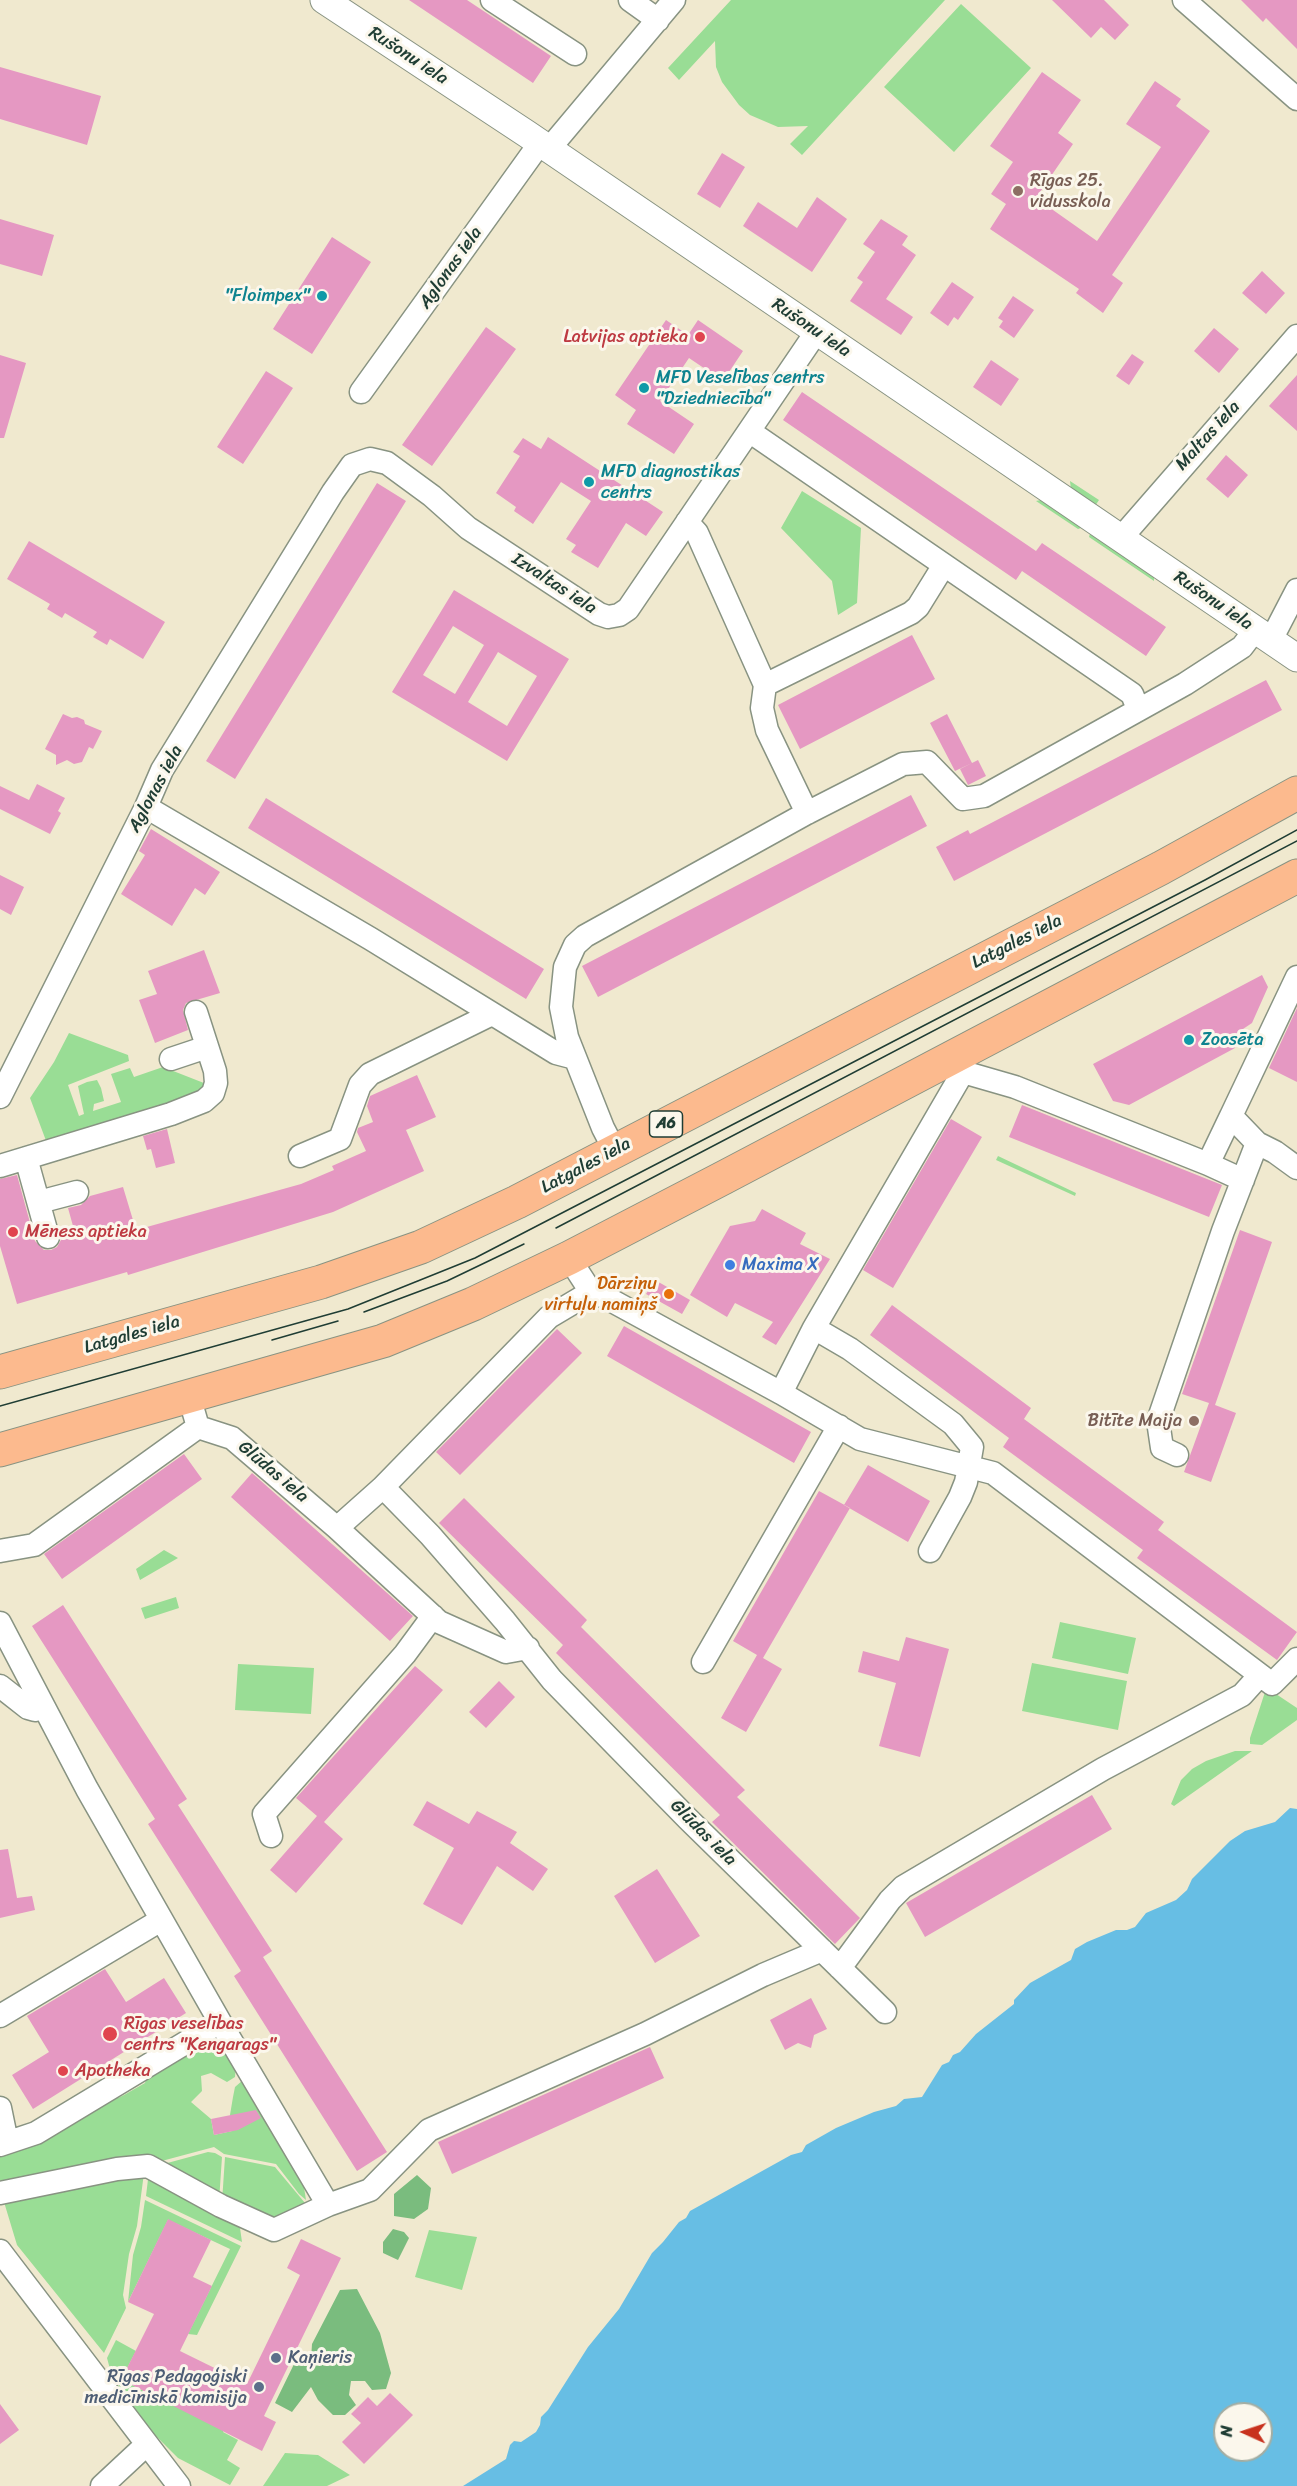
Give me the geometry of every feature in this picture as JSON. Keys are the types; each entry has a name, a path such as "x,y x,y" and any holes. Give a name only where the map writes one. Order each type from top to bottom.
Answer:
{"highway":[{"name":"Latgales iela","path":"0,1372 374,1265 421,1247 517,1202 1161,867 1297,793"},
{"path":"0,1450 383,1341 473,1304 959,1065 1297,876"}],"street":[{"path":"492,0 575,54"},
{"path":"630,0 657,20"},
{"name":"Aglonas iela","path":"361,393 544,146 674,0"},
{"path":"1184,0 1297,99"},
{"name":"Rušonu iela","path":"327,1 1297,658"},
{"name":"Izvaltas iela","path":"333,492 352,465 359,461 370,459 387,463 432,496 468,528 599,614 619,615 628,609 817,331"},
{"name":"Maltas iela","path":"1121,538 1297,336"},
{"path":"749,431 1132,694 1138,710"},
{"name":"Aglonas iela","path":"0,1097 146,807 162,770 333,492"},
{"path":"687,522 697,533 765,685 762,708 767,730 807,813"},
{"path":"765,685 911,613 918,607 944,565"},
{"path":"615,1151 567,1037 561,1007 565,967 575,945 585,936 807,813 903,764 927,762 963,799 984,796 1185,684 1242,646 1263,635 1297,590"},
{"path":"146,807 370,939 556,1053 575,1058"},
{"path":"1208,1164 1297,977"},
{"path":"0,1166 171,1114 204,1101 213,1093 216,1083 215,1071 196,1012"},
{"path":"300,1156 340,1139 360,1084 370,1074 492,1014"},
{"path":"171,1059 207,1047"},
{"path":"781,1394 814,1328 959,1065 1243,1180"},
{"path":"1231,1116 1257,1143 1275,1152 1297,1168"},
{"path":"1177,1455 1162,1448 1158,1421 1257,1143"},
{"path":"26,1158 48,1237"},
{"path":"39,1202 77,1192"},
{"path":"569,1258 591,1292 605,1297 860,1439 993,1473 1272,1684 1297,1659"},
{"path":"337,1528 383,1487 549,1317 561,1307 591,1292"},
{"path":"814,1328 850,1349 953,1424 972,1447 966,1482 960,1497 930,1551"},
{"path":"0,1551 34,1545 198,1427 189,1396"},
{"path":"703,1662 839,1426"},
{"name":"Glūdas iela","path":"198,1427 232,1438 337,1528 439,1622 506,1652 528,1648"},
{"name":"Glūdas iela","path":"383,1487 430,1535 528,1648 552,1680 688,1819 885,2012"},
{"path":"271,1836 264,1814 405,1654 433,1616"},
{"path":"1,1628 87,1789 161,1920 328,2205"},
{"path":"840,1968 890,1900 903,1887 1103,1769 1242,1695 1260,1675"},
{"path":"0,1686 28,1708 36,1710 45,1708"},
{"path":"0,2016 161,1920"},
{"path":"0,2193 117,2169 148,2166 221,2206 274,2230 328,2205 370,2190 429,2130 645,2034 763,1975 822,1950"},
{"path":"0,2108 4,2143 36,2133 220,2022"},
{"path":"0,2251 179,2486"},
{"path":"102,2486 124,2476 146,2445"}],"green space":[{"path":"731,0 945,0 802,155 790,144 808,126 778,127 750,115 739,105 722,82 716,67 715,41 679,80 668,68"},
{"path":"961,4 1031,68 954,152 884,87"},
{"path":"1070,481 1099,500 1095,506 1071,489"},
{"path":"802,491 861,528 857,603 838,615 832,581 781,528"},
{"path":"1045,499 1083,524 1081,528 1078,529 1036,501"},
{"path":"1091,530 1154,573 1154,581 1089,537"},
{"path":"69,1033 128,1055 129,1061 68,1085 79,1116 84,1114 78,1086 97,1080 104,1101 94,1104 93,1111 121,1102 111,1074 130,1068 134,1077 163,1067 209,1085 206,1092 48,1146 30,1098 54,1062"},
{"path":"998,1156 1076,1193 1075,1196 996,1160"},
{"path":"164,1550 178,1558 140,1580 136,1569"},
{"path":"176,1597 179,1608 145,1619 141,1608"},
{"path":"1060,1622 1136,1638 1128,1674 1052,1658"},
{"path":"1032,1663 1127,1681 1118,1730 1022,1711"},
{"path":"238,1664 314,1668 311,1714 235,1710"},
{"path":"1270,1690 1297,1708 1297,1720 1262,1745 1250,1744 1265,1692"},
{"path":"1235,1751 1252,1751 1174,1806 1171,1804 1181,1780 1192,1769 1206,1761"},
{"path":"215,2032 236,2064 235,2077 227,2082 211,2073 201,2076 202,2091 191,2102 211,2119 214,2135 232,2131 230,2115 235,2087 243,2080 279,2145 303,2181 306,2200 276,2164 224,2154 214,2147 158,2162 8,2187 0,2180 0,2153 107,2096 118,2098 124,2095 145,2083 149,2070"},
{"path":"208,2152 222,2157 219,2201 160,2165"},
{"path":"225,2157 275,2167 305,2203 295,2212 279,2219 222,2202"},
{"path":"149,2171 234,2219 240,2228 242,2242 146,2196"},
{"path":"144,2173 137,2226 129,2254 123,2295 126,2308 104,2353 17,2245 4,2202"},
{"path":"417,2175 431,2188 428,2209 414,2219 394,2216 394,2194"},
{"path":"145,2200 241,2246 197,2335 188,2334 230,2249 168,2220 128,2302 133,2255 141,2227"},
{"path":"393,2229 404,2232 409,2238 398,2260 383,2253 383,2242"},
{"path":"429,2230 477,2237 462,2290 415,2277"},
{"path":"357,2289 380,2333 391,2373 386,2389 372,2390 365,2381 351,2381 349,2395 356,2405 345,2415 333,2415 318,2400 311,2387 292,2412 275,2403 295,2362 311,2360 312,2344 340,2290"},
{"path":"116,2340 136,2351 124,2374 134,2379 132,2385 224,2430 223,2432 238,2440 227,2460 240,2468 230,2485 178,2458 151,2431 114,2379 118,2373 110,2369 107,2358"},
{"path":"285,2453 318,2455 350,2475 327,2486 263,2486"}],"water":[{"path":"1290,1808 1297,1809 1297,2486 463,2486 506,2459 510,2445 514,2441 521,2442 536,2432 541,2417 548,2410 588,2347 619,2309 652,2253 690,2211 791,2155 802,2152 806,2145 836,2128 874,2112 896,2106 904,2099 922,2097 942,2065 949,2062 953,2055 960,2052 976,2034 1014,2004 1014,2000 1030,1983 1071,1960 1075,1949 1087,1942 1116,1930 1135,1927 1146,1913 1176,1900 1187,1890 1192,1879 1230,1841 1245,1831 1275,1822"}],"building":[{"path":"409,0 467,0 551,56 533,83"},
{"path":"1052,0 1104,0 1129,25 1115,40 1101,27 1091,38"},
{"path":"1241,0 1297,0 1297,49 1266,18 1263,22"},
{"path":"0,67 101,96 87,145 0,119"},
{"path":"1042,72 1081,100 1058,133 1073,144 1036,198 1097,241 1161,147 1126,124 1155,81 1181,99 1176,106 1210,131 1112,275 1123,283 1103,313 1076,293 1079,289 990,229 1006,204 991,194 1013,162 990,146"},
{"path":"722,153 745,167 720,208 697,194"},
{"path":"817,197 847,219 812,272 743,226 758,202 797,228"},
{"path":"0,219 54,235 42,276 0,264"},
{"path":"881,219 908,236 902,245 916,255 886,299 913,317 901,335 850,301 863,282 857,278 875,252 863,244"},
{"name":"\"Floimpex\"","path":"332,237 371,262 312,354 273,329"},
{"path":"1262,271 1285,293 1266,314 1242,293"},
{"path":"952,282 974,297 958,320 954,317 948,326 930,313"},
{"path":"1013,296 1034,310 1014,338 999,327 1003,321 998,318"},
{"name":"MFD Veselības centrs \"Dziedniecība\"","path":"666,320 688,335 698,320 743,351 723,381 689,358 660,401 694,424 674,454 627,424 636,410 615,395"},
{"path":"486,327 516,349 432,466 402,445"},
{"path":"1214,328 1239,349 1219,373 1194,351"},
{"path":"1132,354 1144,362 1129,385 1116,376"},
{"path":"0,355 26,363 4,438 0,438"},
{"path":"991,360 1019,379 1001,406 973,387"},
{"path":"266,371 293,388 243,464 217,447"},
{"path":"1297,375 1297,431 1269,406"},
{"path":"802,392 1036,551 1042,543 1166,627 1146,656 1022,571 1016,580 783,420"},
{"path":"548,437 663,512 646,536 626,523 598,568 571,552 576,545 566,539 591,501 561,482 533,524 514,511 516,507 496,493 520,456 513,452 523,438 541,449"},
{"path":"1226,455 1248,475 1228,498 1206,479"},
{"path":"377,483 406,501 235,779 206,761"},
{"path":"29,541 165,622 143,659 110,639 107,645 93,637 97,632 65,613 62,618 47,609 50,604 7,579"},
{"path":"454,590 569,659 507,761 392,692","holes":["453,626 484,645 455,694 423,675","498,652 537,676 507,726 468,702"]},
{"path":"912,635 935,679 800,749 778,705"},
{"path":"1266,680 1282,710 954,881 936,847 968,830 970,834"},
{"path":"63,714 84,720 85,724 102,731 93,749 89,747 82,762 74,764 67,760 56,765 56,755 45,749"},
{"path":"947,714 972,763 955,771 930,723"},
{"path":"978,760 986,776 968,785 960,769"},
{"path":"37,784 65,798 58,811 61,813 50,834 0,809 0,786 29,800"},
{"path":"911,795 927,826 598,997 582,966"},
{"path":"266,798 544,969 526,999 248,828"},
{"path":"151,829 220,872 205,895 195,888 172,926 121,894 145,855 139,851"},
{"path":"0,875 24,887 11,915 0,909"},
{"path":"204,950 220,993 186,1003 183,1010 188,1030 155,1043 139,1000 157,994 148,971"},
{"name":"Zoosēta","path":"1262,975 1268,987 1252,1023 1240,1031 1235,1048 1129,1105 1113,1101 1093,1064"},
{"path":"1297,1008 1297,1082 1269,1068"},
{"path":"417,1075 436,1117 406,1130 424,1171 333,1212 128,1275 127,1272 17,1304 0,1246 0,1179 17,1175 35,1241 44,1250 57,1247 61,1240 60,1230 73,1226 68,1208 81,1205 90,1196 123,1187 136,1230 301,1184 334,1170 332,1166 366,1151 357,1132 358,1128 373,1122 367,1106 370,1096"},
{"path":"1022,1105 1222,1185 1209,1217 1009,1137"},
{"path":"951,1119 982,1137 893,1288 863,1270"},
{"path":"167,1129 175,1163 156,1168 151,1149 147,1150 143,1136"},
{"path":"762,1209 806,1233 800,1244 830,1259 776,1345 762,1337 773,1322 735,1303 727,1317 690,1295 730,1226 755,1221"},
{"path":"1240,1230 1272,1242 1215,1405 1236,1413 1211,1482 1184,1472 1209,1403 1182,1394"},
{"path":"655,1280 690,1300 682,1314 646,1294"},
{"path":"892,1305 1031,1408 1024,1419 1164,1522 1158,1530 1297,1632 1277,1660 1137,1558 1143,1550 1003,1447 1009,1438 870,1335"},
{"path":"624,1326 811,1432 794,1463 607,1356"},
{"path":"557,1329 582,1353 460,1475 436,1452"},
{"path":"184,1454 202,1479 62,1579 44,1554"},
{"path":"868,1465 930,1501 908,1542 844,1505"},
{"path":"252,1473 413,1616 390,1641 231,1497"},
{"path":"819,1491 850,1508 763,1658 782,1669 746,1732 721,1718 757,1655 733,1641"},
{"path":"464,1498 587,1620 581,1627 745,1790 737,1797 860,1918 835,1944 712,1822 720,1815 556,1653 563,1645 439,1523"},
{"path":"63,1605 187,1799 178,1805 272,1951 263,1957 387,2152 357,2171 234,1976 241,1971 148,1824 155,1819 32,1626"},
{"path":"906,1637 949,1649 920,1757 879,1746 896,1683 858,1672 863,1651 899,1661"},
{"path":"415,1666 443,1690 324,1822 343,1839 296,1893 270,1870 317,1816 296,1798"},
{"path":"499,1681 515,1697 486,1728 469,1712"},
{"path":"1092,1795 1112,1829 925,1937 906,1903"},
{"path":"427,1801 469,1824 477,1811 517,1832 510,1843 548,1869 533,1891 497,1866 462,1925 423,1904 454,1848 413,1825"},
{"path":"8,1849 17,1898 32,1896 35,1910 0,1918 0,1850"},
{"path":"657,1869 700,1936 655,1963 614,1896"},
{"name":"Rīgas veselības centrs \"Ķengarags\"","path":"105,1969 126,2002 164,1978 186,2013 33,2109 12,2075 49,2052 27,2016"},
{"path":"811,1998 827,2029 814,2035 811,2048 798,2043 785,2050 770,2020"},
{"path":"650,2047 664,2078 452,2174 438,2142"},
{"path":"256,2110 261,2118 238,2130 214,2135 211,2119"},
{"path":"168,2219 211,2240 193,2277 212,2286 180,2351 247,2384 300,2275 287,2268 301,2239 341,2258 264,2416 276,2422 262,2451 132,2385 134,2379 124,2374 154,2314 128,2302"},
{"path":"390,2393 413,2415 364,2464 342,2442 361,2423 351,2414 368,2397 377,2406"},
{"path":"0,2404 19,2430 0,2444"}],"tram line":[{"path":"0,1406 348,1309 475,1258 1205,880 1297,830"},
{"path":"556,1228 1297,841"},
{"path":"364,1312 447,1281 524,1244"},
{"path":"272,1340 338,1321"}],"place":[{"name":"Rīgas 25. vidusskola","path":"1018,191"},
{"name":"\"Floimpex\"","path":"322,296"},
{"name":"Latvijas aptieka","path":"700,337"},
{"name":"MFD Veselības centrs \"Dziedniecība\"","path":"644,388"},
{"name":"MFD diagnostikas centrs","path":"589,482"},
{"name":"Zoosēta","path":"1189,1040"},
{"name":"Mēness aptieka","path":"13,1232"},
{"name":"Maxima X","path":"730,1265"},
{"name":"Dārziņu virtuļu namiņš","path":"669,1294"},
{"name":"Bitīte Maija","path":"1194,1421"},
{"name":"Rīgas veselības centrs \"Ķengarags\"","path":"110,2034"},
{"name":"Apotheka","path":"63,2071"},
{"name":"Kaņieris","path":"276,2358"},
{"name":"Rīgas Pedagoģiski medicīniskā komisija","path":"259,2387"}]}
